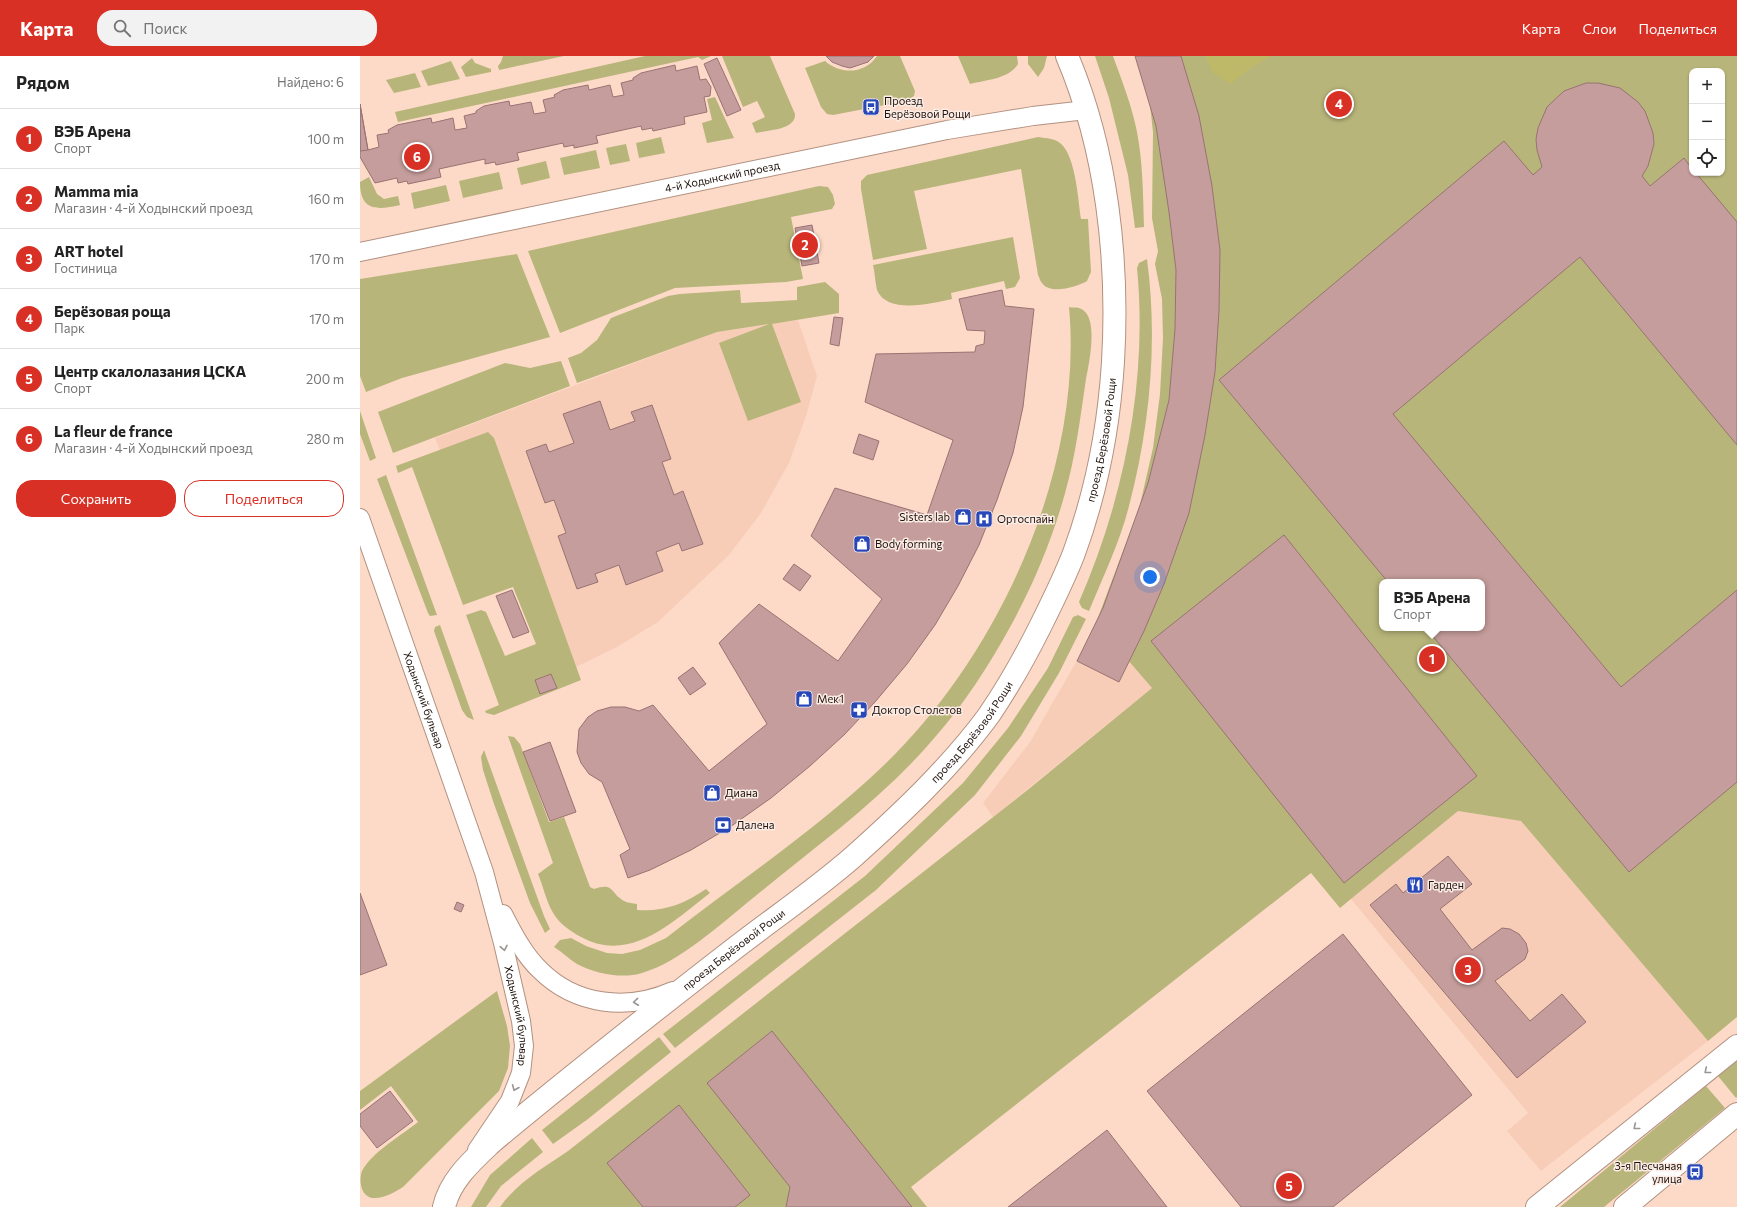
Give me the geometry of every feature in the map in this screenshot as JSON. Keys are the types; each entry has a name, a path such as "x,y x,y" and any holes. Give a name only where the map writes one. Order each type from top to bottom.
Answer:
{"street":[{"name":"проезд Берёзовой Рощи","path":"444,1207 455,1183 470,1162 509,1128 686,986 851,858 946,766 988,715 1025,656 1052,602 1073,555 1091,498 1111,390 1114,342 1114,282 1110,231 1096,151 1086,110 1067,56"},
{"name":"4-й Ходынский проезд","path":"360,252 947,130 1033,116 1086,110"},
{"name":"Ходынский бульвар","path":"360,518 487,883 513,983 521,1021 524,1046 521,1073 510,1101 470,1162"},
{"name":"Ходынский бульвар","path":"487,883 516,938 539,970 564,989 589,1000 616,1004 640,1002 662,996 686,986"},
{"path":"1537,1207 1737,1046"},
{"path":"1625,1207 1737,1114"}],"shaded area":[{"path":"503,56 564,56 499,70 498,66"},
{"path":"645,56 711,56 702,60 698,57 398,122 395,112"},
{"path":"722,56 770,56 795,114 791,123 787,126 774,130 756,133 752,123 765,117 757,101 743,107"},
{"path":"877,56 900,56 915,91 914,96 906,101 833,115 827,114 821,107 805,68 825,61 838,69 859,69 872,62"},
{"path":"958,56 1017,56 1018,64 1009,73 1003,76 970,84"},
{"path":"1028,56 1047,56 1044,68 1038,77 1028,64"},
{"path":"1095,56 1113,56 1132,113 1137,132 1140,155 1144,227 1135,228 1128,175 1109,98"},
{"path":"1137,56 1737,56 1737,1017 1708,1041 1521,821 1458,811 1340,908 1311,873 911,1187 927,1207 500,1207 523,1183 568,1151 1030,788 1152,688 1102,630 1094,628 1139,509 1153,448 1160,394 1163,338 1162,299 1155,264 1158,251 1152,218 1153,132 1148,87"},
{"path":"1205,56 1271,56 1248,70 1231,84 1213,73"},
{"path":"472,58 475,63 491,69 491,72 466,77 461,67"},
{"path":"451,61 460,79 428,86 421,71"},
{"path":"415,73 421,87 394,93 386,80"},
{"path":"715,97 734,138 707,143 702,123 712,120 707,99"},
{"path":"661,137 665,153 639,158 636,143"},
{"path":"1038,137 1057,141 1063,146 1068,154 1072,165 1081,219 1088,219 1091,272 1087,281 1077,286 1064,289 1051,289 1046,287 1041,281 1038,275 1021,169 914,191 927,249 873,260 861,189 861,181 867,175"},
{"path":"626,144 630,161 610,165 606,148"},
{"path":"596,150 600,168 564,175 560,158"},
{"path":"546,161 550,178 521,185 517,168"},
{"path":"499,172 503,189 463,198 459,181"},
{"path":"369,177 377,194 384,199 398,196 400,205 378,208 367,204 363,199 360,182"},
{"path":"446,185 450,201 414,209 411,193"},
{"path":"819,186 828,187 833,195 835,204 832,209 791,217 803,279 786,282 675,288 560,333 528,251"},
{"path":"1013,237 1020,278 1015,287 1006,289 1004,281 951,293 952,299 923,305 900,305 890,303 882,298 877,290 873,265"},
{"path":"517,254 550,337 402,378 366,392 360,376 360,279"},
{"path":"1147,259 1152,321 1152,352 1147,414 1142,445 1129,506 1121,533 1089,611 1082,608 1079,602 1095,563 1109,522 1129,439 1139,353 1140,311 1137,268 1139,263"},
{"path":"825,282 839,294 839,313 772,324 801,402 748,421 719,343 769,324 717,332 577,383 568,358 581,353 597,340 611,318 668,296 740,290 741,303 797,300 797,287"},
{"path":"1069,307 1079,308 1085,312 1089,319 1092,340 1077,441 1064,498 1044,556 1019,611 984,671 946,724 916,759 872,801 714,930 686,951 671,960 642,973 626,976 601,973 584,968 554,947 560,940 571,938 586,946 607,953 622,954 640,950 666,938 777,855 831,812 883,766 925,721 963,670 997,615 1025,556 1047,494 1063,431 1070,369"},
{"path":"798,320 817,376 806,416 789,463 761,513 729,555 658,622 617,647 576,667 531,541 454,486 435,438 717,332"},
{"path":"561,361 570,386 393,453 378,412 505,363 530,368"},
{"path":"360,411 376,458 370,461 360,434"},
{"path":"488,432 494,438 581,680 494,715 486,713 485,711 499,705 466,615 481,610 486,612 505,656 536,644 513,587 463,605 412,467 398,473 396,466"},
{"path":"386,475 437,615 430,616 428,613 377,479"},
{"path":"1078,615 1086,619 1059,673 1021,736 975,795 876,890 675,1048 663,1034 865,876 963,783 1008,728 1048,668 1073,617"},
{"path":"440,625 474,720 467,717 462,710 434,631 435,627"},
{"path":"1102,630 1152,688 993,817 983,803 1030,742 1079,657"},
{"path":"508,736 514,737 520,744 549,822 564,817 590,887 594,889 600,887 609,888 624,901 637,904 637,910 656,910 673,906 690,899 706,889 710,893 666,927 634,943 617,946 599,944 581,937 565,926 552,911 538,874 553,863"},
{"path":"484,750 550,929 545,933 530,903 494,804 483,770 481,757"},
{"path":"1458,811 1521,821 1708,1041 1541,1171 1507,1131 1528,1113 1351,899"},
{"path":"497,991 507,1026 510,1046 508,1068 499,1091 403,1187 393,1193 381,1197 375,1198 365,1194 360,1180 362,1171 367,1164 388,1144 418,1122 391,1086 360,1110 360,1091"},
{"path":"659,1037 671,1052 588,1119 553,1144 542,1130"},
{"path":"1737,1061 1737,1097 1736,1098 1718,1076"},
{"path":"1706,1086 1725,1108 1604,1207 1560,1207"},
{"path":"532,1138 543,1152 501,1186 486,1207 471,1207 490,1175"}],"building":[{"path":"826,56 874,56 868,62 850,68 832,62"},
{"path":"1135,56 1181,56 1199,116 1212,186 1220,250 1219,311 1215,372 1205,435 1189,513 1164,584 1144,631 1119,682 1077,661 1103,608 1148,483 1169,400 1175,329 1176,270 1169,212 1156,126"},
{"path":"717,58 741,110 727,116 704,64"},
{"path":"675,65 676,71 697,66 700,80 706,79 711,87 710,96 704,97 707,112 684,117 685,124 653,131 652,128 642,130 641,126 596,136 598,143 574,148 574,145 564,147 563,143 517,153 519,160 496,165 495,162 485,164 485,159 439,169 441,177 408,184 407,181 398,183 397,178 375,183 360,157 360,104 368,150 379,147 377,135 389,133 388,130 397,125 431,118 432,123 453,118 455,130 467,128 464,116 476,113 476,111 484,106 509,101 510,106 531,102 534,114 546,112 543,100 555,97 554,95 563,90 588,85 589,90 610,85 613,97 624,95 621,83 633,80 633,78 641,73"},
{"path":"1586,83 1598,83 1620,88 1638,102 1645,111 1653,133 1654,144 1648,166 1642,176 1650,186 1684,158 1689,165 1689,176 1699,176 1737,222 1737,445 1580,257 1393,414 1621,687 1737,590 1737,782 1629,872 1428,631 1485,631 1485,579 1385,579 1219,380 1504,141 1533,175 1542,167 1537,150 1536,139 1538,128 1547,107 1564,91"},
{"path":"360,104 368,150 360,151"},
{"path":"812,225 819,263 802,266 795,228"},
{"path":"1002,290 1005,306 1034,309 1023,407 1013,453 997,500 979,545 958,586 935,625 907,664 875,702 844,735 810,766 771,798 730,827 691,850 650,870 628,878 620,855 630,849 602,782 589,774 581,763 577,752 579,729 588,717 597,711 611,707 625,707 639,711 653,705 709,771 767,724 719,643 759,604 838,661 882,599 811,536 835,488 927,515 953,440 865,402 876,354 975,352 976,346 984,344 985,331 967,330 959,299"},
{"path":"834,317 843,318 839,346 830,344"},
{"path":"600,401 610,430 635,421 631,412 652,405 671,459 662,462 674,495 683,491 703,544 682,551 679,543 656,552 663,571 626,585 619,565 595,574 598,582 577,589 558,536 566,533 554,500 545,503 526,451 546,444 549,452 574,443 563,414"},
{"path":"859,434 879,441 873,460 853,453"},
{"path":"1284,535 1477,776 1344,883 1151,641"},
{"path":"794,564 811,576 800,591 783,579"},
{"path":"512,590 529,632 513,638 496,596"},
{"path":"693,667 706,684 690,695 678,678"},
{"path":"551,674 557,688 540,694 535,680"},
{"path":"550,742 576,812 550,821 523,752"},
{"path":"1448,856 1472,884 1440,909 1472,950 1502,928 1510,929 1519,934 1526,943 1528,951 1525,959 1495,981 1530,1021 1562,994 1586,1022 1517,1078 1370,905 1396,884 1403,893"},
{"path":"360,893 387,965 360,975"},
{"path":"457,902 464,905 461,912 454,909"},
{"path":"1343,934 1472,1095 1333,1207 1241,1207 1147,1091"},
{"path":"772,1031 912,1207 786,1207 790,1187 707,1083"},
{"path":"390,1091 413,1121 377,1148 360,1126 360,1114"},
{"path":"679,1105 750,1195 735,1207 643,1207 607,1163"},
{"path":"1107,1130 1167,1207 1008,1207"}],"place":[{"name":"Берёзовая роща","path":"1339,104"},
{"name":"Проезд Берёзовой Рощи","path":"871,107"},
{"name":"La fleur de france","path":"417,157"},
{"name":"Mamma mia","path":"805,245"},
{"name":"Sisters lab","path":"963,517"},
{"name":"Ортоспайн","path":"984,519"},
{"name":"Body forming","path":"862,544"},
{"name":"ВЭБ Арена","path":"1432,659"},
{"name":"Мек1","path":"804,699"},
{"name":"Доктор Столетов","path":"859,710"},
{"name":"Диана","path":"712,793"},
{"name":"Далена","path":"723,825"},
{"name":"Гарден","path":"1415,885"},
{"name":"ART hotel","path":"1468,970"},
{"name":"3-я Песчаная улица","path":"1695,1172"},
{"name":"Центр скалолазания ЦСКА","path":"1289,1186"}]}
